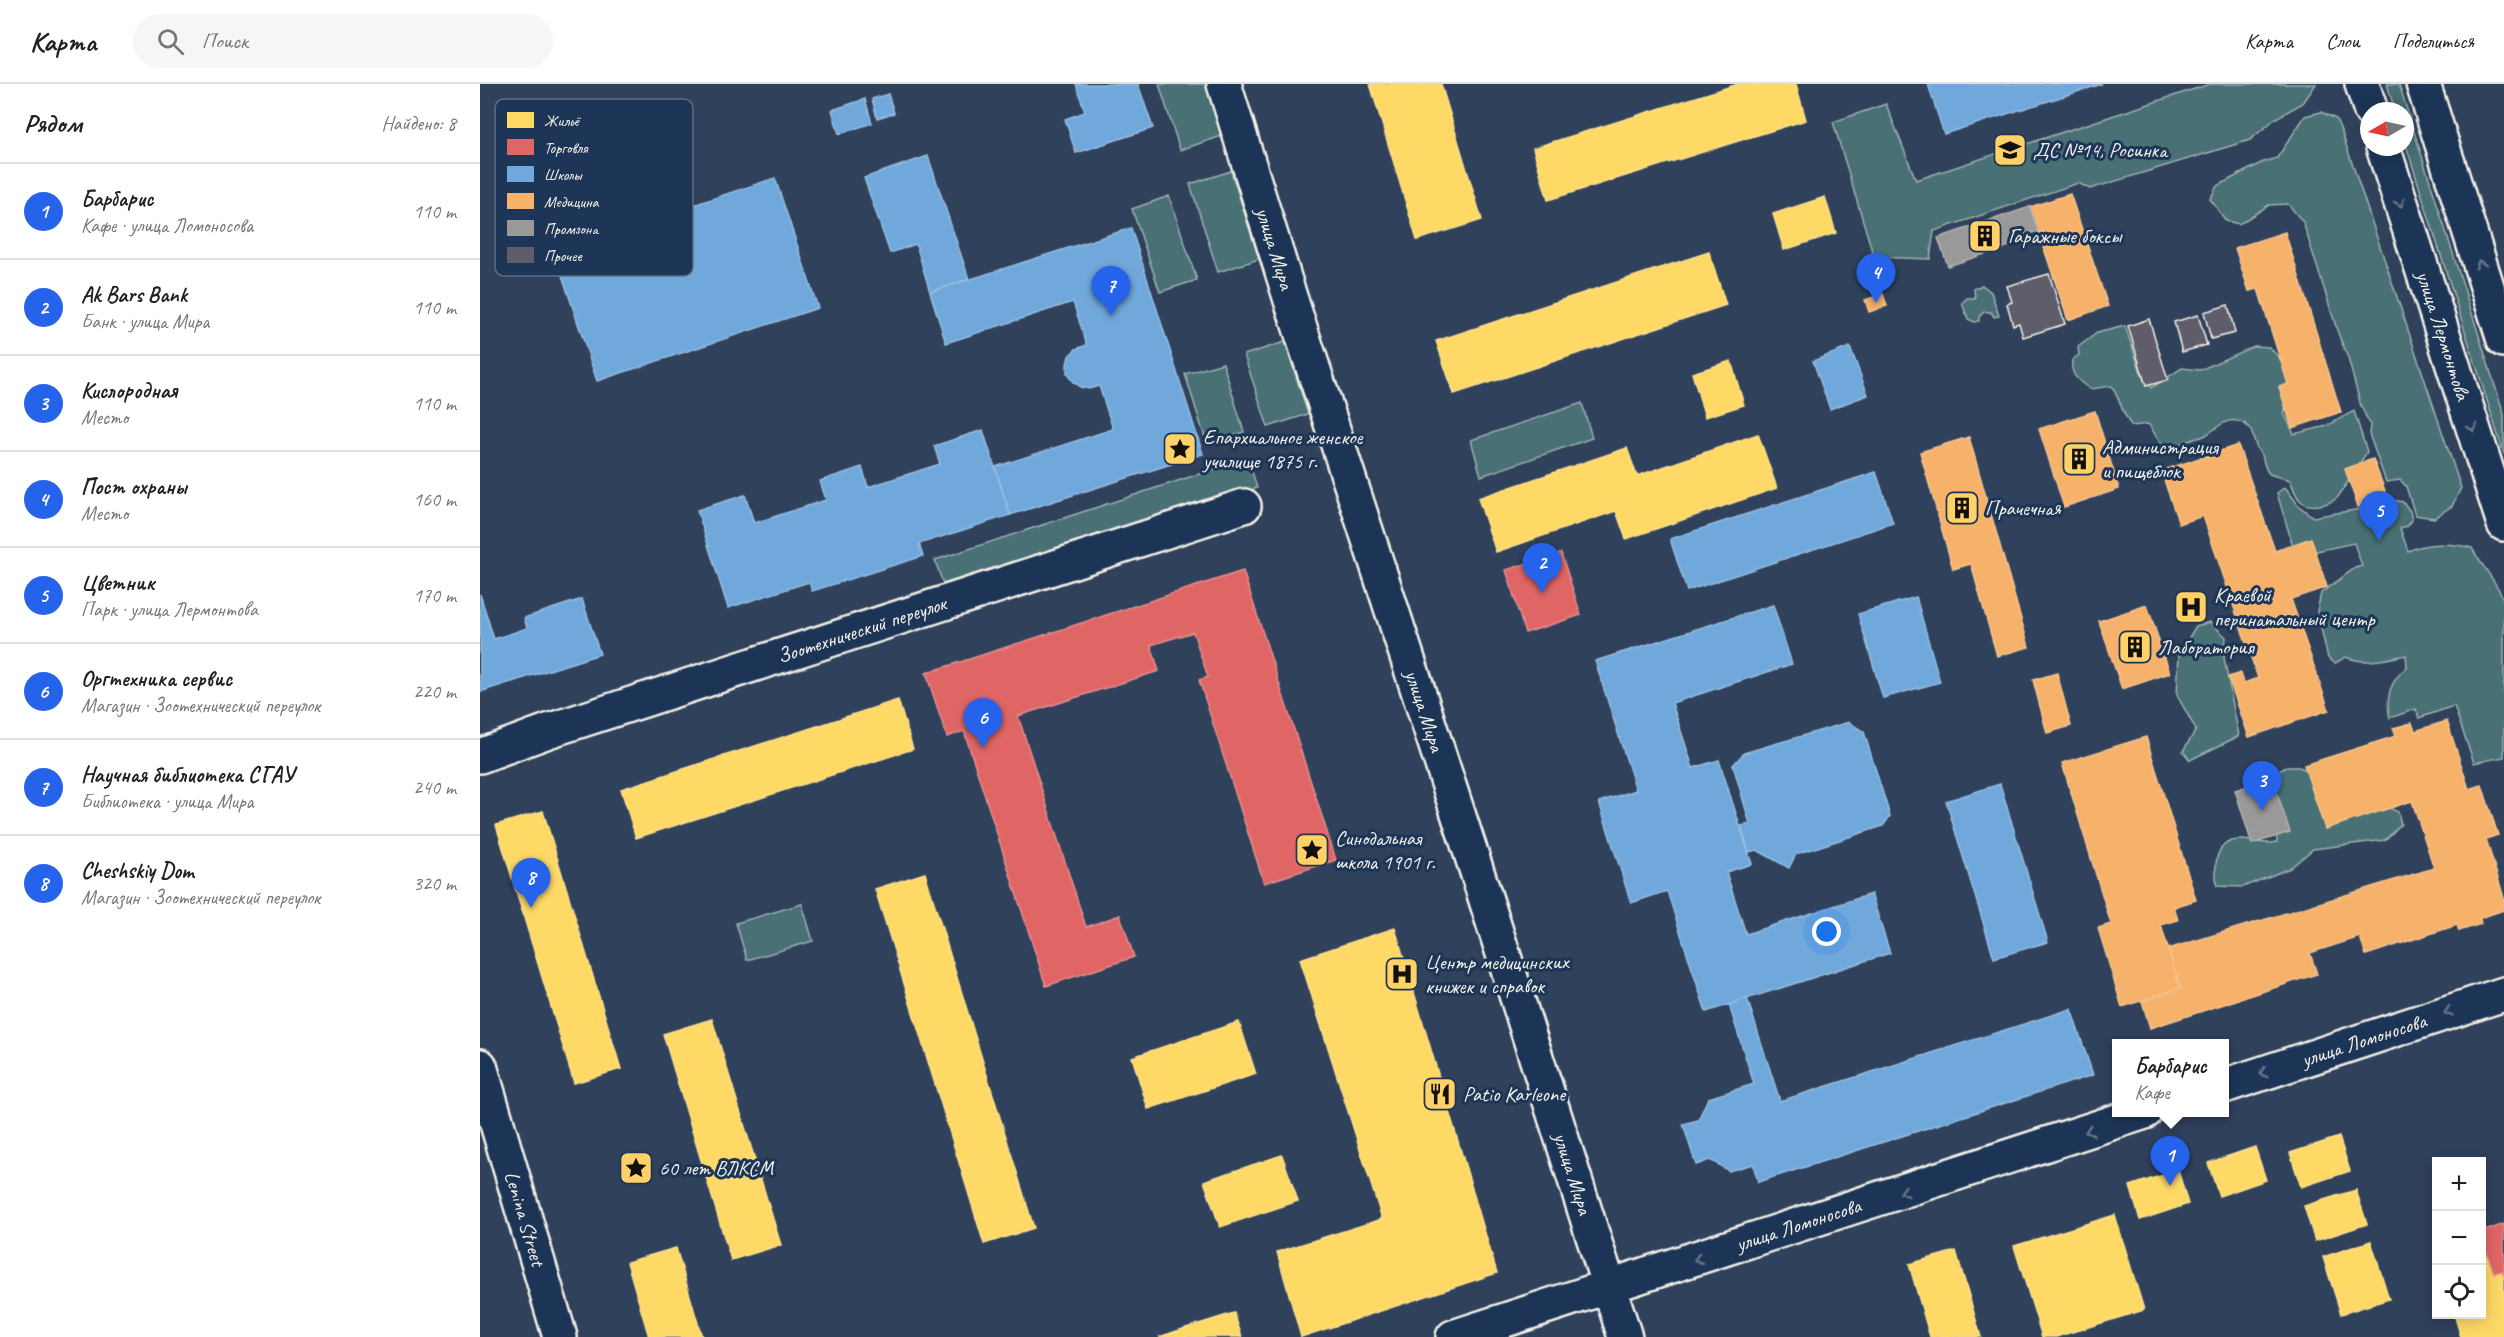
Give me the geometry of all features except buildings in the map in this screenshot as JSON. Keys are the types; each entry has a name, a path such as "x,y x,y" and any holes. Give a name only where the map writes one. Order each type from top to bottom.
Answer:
{"main road":[{"name":"улица Мира","path":"1224,84 1294,309 1625,1337"},
{"path":"2362,84 2368,102"},
{"path":"2423,84 2504,340"},
{"name":"улица Лермонтова","path":"2385,156 2504,524"},
{"name":"Зоотехнический переулок","path":"480,756 548,731 1244,506"},
{"name":"улица Ломоносова","path":"2229,1084 2504,994"},
{"name":"Lenina Street","path":"480,1066 560,1337"},
{"name":"улица Ломоносова","path":"1453,1337 2133,1117"}],"green space":[{"path":"1159,84 1206,84 1222,136 1180,150"},
{"path":"2210,84 2316,84 2303,103 2276,118 2250,140 2090,189 2078,183 1934,231 1930,259 1874,257 1833,122 1886,104 1916,180"},
{"path":"2387,84 2399,84 2405,102 2392,102"},
{"path":"2321,112 2336,119 2342,133 2461,488 2452,506 2434,518 2415,515 2406,486 2400,480 2386,482 2369,434 2370,425 2361,406 2348,358 2303,222 2288,204 2269,205 2239,224 2226,221 2210,199 2217,186 2261,163 2277,158 2305,116"},
{"path":"2414,131 2504,414 2504,454 2409,156 2414,156"},
{"path":"1231,171 1259,259 1218,272 1190,184"},
{"path":"1169,196 1197,280 1160,292 1132,209"},
{"path":"1982,285 1991,292 1999,316 1994,317 1991,312 1984,312 1979,317 1979,321 1974,322 1968,319 1962,303 1967,298 1975,298 1974,289"},
{"path":"2125,326 2143,378 2151,388 2182,368 2200,370 2254,346 2269,347 2297,376 2284,413 2294,434 2327,426 2354,411 2367,452 2338,497 2321,505 2302,502 2296,495 2290,480 2273,476 2268,472 2251,431 2239,421 2228,421 2204,436 2172,446 2159,441 2148,424 2132,426 2111,386 2090,389 2076,377 2072,370 2072,360 2079,355 2078,347 2097,333"},
{"path":"1285,342 1308,414 1268,427 1244,355"},
{"path":"1223,363 1244,432 1207,444 1185,374"},
{"path":"1582,403 1592,438 1481,476 1471,440"},
{"path":"1248,458 1257,488 944,587 935,560"},
{"path":"2285,487 2299,506 2313,517 2379,506 2393,500 2403,502 2410,511 2412,520 2408,526 2400,528 2408,551 2440,544 2472,548 2504,601 2504,757 2474,763 2454,706 2419,718 2416,709 2390,718 2388,703 2390,690 2396,678 2407,667 2406,655 2368,661 2346,657 2335,663 2328,658 2317,611 2321,593 2355,568 2362,566 2354,543 2307,553 2293,546 2277,493"},
{"path":"2210,622 2226,637 2224,658 2239,736 2190,760 2183,751 2196,730 2177,695 2179,654 2196,626"},
{"path":"2286,767 2299,767 2312,772 2398,812 2401,824 2385,840 2313,849 2290,868 2243,887 2217,886 2216,862 2221,848 2226,843 2243,840 2263,843 2277,842 2271,790 2265,779"},
{"path":"802,904 813,941 747,960 736,923"}],"place":[{"name":"ДС №14, Росинка","path":"2010,150"},
{"name":"Гаражные боксы","path":"1985,236"},
{"name":"Пост охраны","path":"1876,303"},
{"name":"Научная библиотека СГАУ","path":"1111,316"},
{"name":"Епархиальное женское училище 1875 г.","path":"1180,449"},
{"name":"Администрация и пищеблок","path":"2079,459"},
{"name":"Прачечная","path":"1962,508"},
{"name":"Цветник","path":"2379,541"},
{"name":"Ak Bars Bank","path":"1542,593"},
{"name":"Краевой перинатальный центр","path":"2191,607"},
{"name":"Лаборатория","path":"2135,647"},
{"name":"Оргтехника сервис","path":"983,748"},
{"name":"Кислородная","path":"2262,811"},
{"name":"Синодальная школа 1901 г.","path":"1312,850"},
{"name":"Cheshskiy Dom","path":"531,908"},
{"name":"Центр медицинских книжек и справок","path":"1402,974"},
{"name":"Patio Karleone","path":"1440,1094"},
{"name":"60 лет ВЛКСМ","path":"636,1168"},
{"name":"Барбарис","path":"2170,1186"}]}
